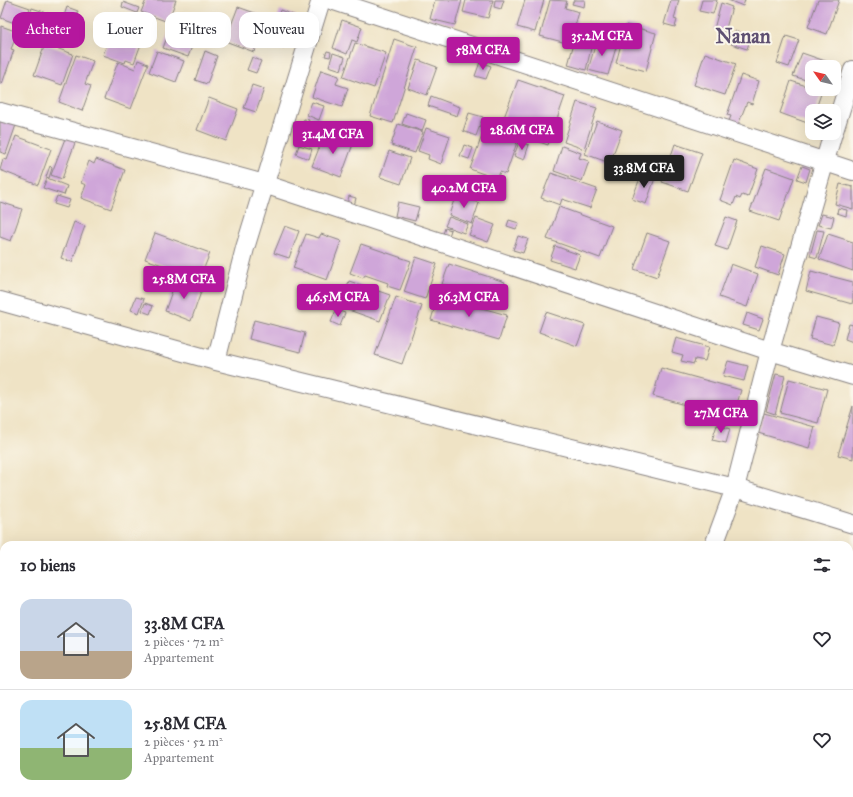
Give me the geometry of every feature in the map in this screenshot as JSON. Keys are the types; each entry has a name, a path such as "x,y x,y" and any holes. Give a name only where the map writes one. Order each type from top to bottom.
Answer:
{"street":[{"path":"216,360 245,248 321,0"},
{"path":"331,0 853,172"},
{"path":"841,109 853,70"},
{"path":"0,112 264,184 853,376"},
{"path":"715,541 735,488 770,350 831,140"},
{"path":"0,301 216,360 735,488 853,524"}],"building":[{"path":"7,0 30,8 28,12 12,12 12,22 1,18"},
{"path":"146,0 176,0 172,12 165,12 165,21 157,18 157,12 141,12"},
{"path":"435,0 462,0 455,25 430,19"},
{"path":"466,0 493,0 488,18 463,12"},
{"path":"495,0 504,0 501,9 494,7"},
{"path":"525,0 544,0 535,32 517,27"},
{"path":"550,0 567,1 565,8 579,12 570,44 540,36"},
{"path":"574,0 585,0 584,7 572,4"},
{"path":"671,0 679,0 674,19 677,20 675,27 664,24"},
{"path":"702,0 717,0 713,14 699,11"},
{"path":"728,0 745,0 743,6"},
{"path":"818,0 839,0 827,34 808,27"},
{"path":"123,2 139,8 137,12 134,12 122,7"},
{"path":"721,3 732,7 725,32 714,29"},
{"path":"67,7 78,11 78,12 65,12"},
{"path":"238,7 252,12 239,12 239,46 231,43 231,25"},
{"path":"32,8 44,12 31,12"},
{"path":"342,20 362,27 357,42 352,40 347,54 333,48"},
{"path":"626,25 656,33 646,71 616,63"},
{"path":"1,26 12,30 11,49 14,50 2,84 0,84"},
{"path":"735,31 751,37 747,49 731,44"},
{"path":"786,36 799,40 789,67 777,63"},
{"path":"394,39 417,47 393,123 370,116"},
{"path":"575,39 592,44 586,70 568,65"},
{"path":"597,39 617,44 608,75 588,70"},
{"path":"165,43 165,48 191,48 188,57 163,48"},
{"path":"355,43 386,53 374,88 343,77"},
{"path":"44,48 56,48 73,54 62,85 34,75"},
{"path":"106,48 140,48 134,63 126,60 125,63 103,55"},
{"path":"243,48 255,48 254,52"},
{"path":"157,51 184,61 176,82 149,72"},
{"path":"205,51 217,56 207,84 195,80"},
{"path":"327,51 331,52 330,57 325,56"},
{"path":"333,53 345,57 341,70 329,66"},
{"path":"705,53 736,64 725,95 694,85"},
{"path":"802,53 822,60 805,60 805,80 793,76"},
{"path":"76,55 93,61 85,84 91,86 82,111 59,102"},
{"path":"252,57 261,61 256,73 247,70"},
{"path":"138,60 148,64 131,109 104,99 118,62 135,69"},
{"path":"418,60 437,67 427,95 408,88"},
{"path":"480,62 491,66 486,79 475,76"},
{"path":"321,70 339,76 336,84 348,88 342,107 312,97"},
{"path":"741,75 759,81 752,104 747,102 738,125 729,121 731,116 727,115"},
{"path":"518,80 565,96 548,145 500,128"},
{"path":"791,81 805,86 805,96 820,96 817,104 805,104 805,122 780,113"},
{"path":"252,85 264,89 256,112 244,108"},
{"path":"431,96 460,107 457,116 428,106"},
{"path":"209,98 238,109 226,141 197,130"},
{"path":"312,102 324,106 319,120 307,115"},
{"path":"577,102 597,108 584,149 564,142"},
{"path":"406,113 426,120 422,131 402,124"},
{"path":"469,113 483,117 476,136 463,131"},
{"path":"0,117 17,122 6,154 0,152"},
{"path":"304,119 309,120 302,143 296,141"},
{"path":"597,121 622,130 610,163 585,154"},
{"path":"398,124 423,132 415,153 391,145"},
{"path":"426,128 450,136 441,164 428,159 429,155 418,151"},
{"path":"484,130 517,142 506,174 500,172 497,179 470,169"},
{"path":"325,133 353,144 341,177 312,166"},
{"path":"16,136 51,149 38,185 0,170 3,159 7,160"},
{"path":"66,136 76,140 62,179 51,175"},
{"path":"519,142 529,145 524,160 514,156"},
{"path":"675,144 702,153 688,191 662,182"},
{"path":"299,145 312,149 309,159 296,154"},
{"path":"464,145 473,148 469,159 460,156"},
{"path":"562,146 581,153 579,158 589,161 582,181 554,171"},
{"path":"389,151 410,158 401,184 380,177"},
{"path":"96,159 125,170 111,209 81,198 86,185 81,183 89,161 94,164"},
{"path":"734,160 758,169 748,197 742,195 740,199 736,197 733,205 720,200"},
{"path":"50,166 52,168 49,178 46,177"},
{"path":"802,166 810,169 806,182 797,179"},
{"path":"766,168 794,178 779,221 750,211"},
{"path":"551,173 597,189 590,208 562,199 560,205 541,198"},
{"path":"642,173 655,178 646,204 632,199"},
{"path":"47,178 67,186 64,195 43,188"},
{"path":"840,184 853,187 853,209 835,204"},
{"path":"456,194 479,203 472,224 449,215"},
{"path":"57,196 70,200 67,208 54,204"},
{"path":"349,196 356,198 354,206 347,204"},
{"path":"0,202 22,209 11,241 0,237"},
{"path":"398,202 419,207 415,221 395,216"},
{"path":"559,207 612,226 600,258 547,239"},
{"path":"838,208 847,210 846,216 837,213"},
{"path":"822,214 834,217 831,228 818,225"},
{"path":"449,217 468,224 464,233 445,226"},
{"path":"726,217 737,221 727,250 715,246"},
{"path":"476,218 495,225 488,242 469,235"},
{"path":"509,220 519,223 516,229 507,226"},
{"path":"74,222 85,226 72,262 61,258"},
{"path":"285,226 299,231 289,258 274,253"},
{"path":"445,228 451,230 449,236 443,234"},
{"path":"817,230 824,231 817,258 810,256"},
{"path":"155,233 210,253 200,278 145,259"},
{"path":"647,233 670,241 657,277 634,269"},
{"path":"306,234 319,238 321,234 341,241 327,280 293,268"},
{"path":"828,234 853,242 853,271 819,259"},
{"path":"518,236 528,239 523,253 513,250"},
{"path":"361,244 411,261 400,290 387,286 388,283 365,275 363,278 350,273"},
{"path":"555,246 580,255 575,268 550,260"},
{"path":"762,246 785,254 778,275 755,267"},
{"path":"416,257 437,264 425,299 404,292"},
{"path":"449,264 505,282 498,302 442,284"},
{"path":"731,264 758,274 747,307 719,297"},
{"path":"811,271 853,282 852,304 806,291"},
{"path":"176,280 202,289 191,321 165,311"},
{"path":"349,281 390,295 380,321 340,307"},
{"path":"438,296 507,315 499,340 431,320"},
{"path":"136,297 144,299 139,313 131,310"},
{"path":"396,297 422,306 402,364 375,355"},
{"path":"145,303 153,306 150,314 142,311"},
{"path":"336,310 345,313 340,326 331,322"},
{"path":"546,312 585,325 577,346 539,332"},
{"path":"747,313 763,319 759,330 743,325"},
{"path":"816,317 839,323 833,345 810,339"},
{"path":"254,320 305,333 300,352 249,339"},
{"path":"849,324 853,325 853,342 845,339"},
{"path":"676,338 709,347 705,361 695,359 694,364 681,361 683,355 672,352"},
{"path":"728,361 748,366 744,381 723,376"},
{"path":"661,368 741,390 733,418 653,396"},
{"path":"776,374 785,376 775,414 766,411"},
{"path":"789,379 827,389 818,423 780,413"},
{"path":"853,406 853,459 838,455"},
{"path":"764,413 815,427 809,448 758,433"},
{"path":"717,425 730,429 726,443 712,440"}],"district":[{"name":"Nanan","path":"743,36"}]}
